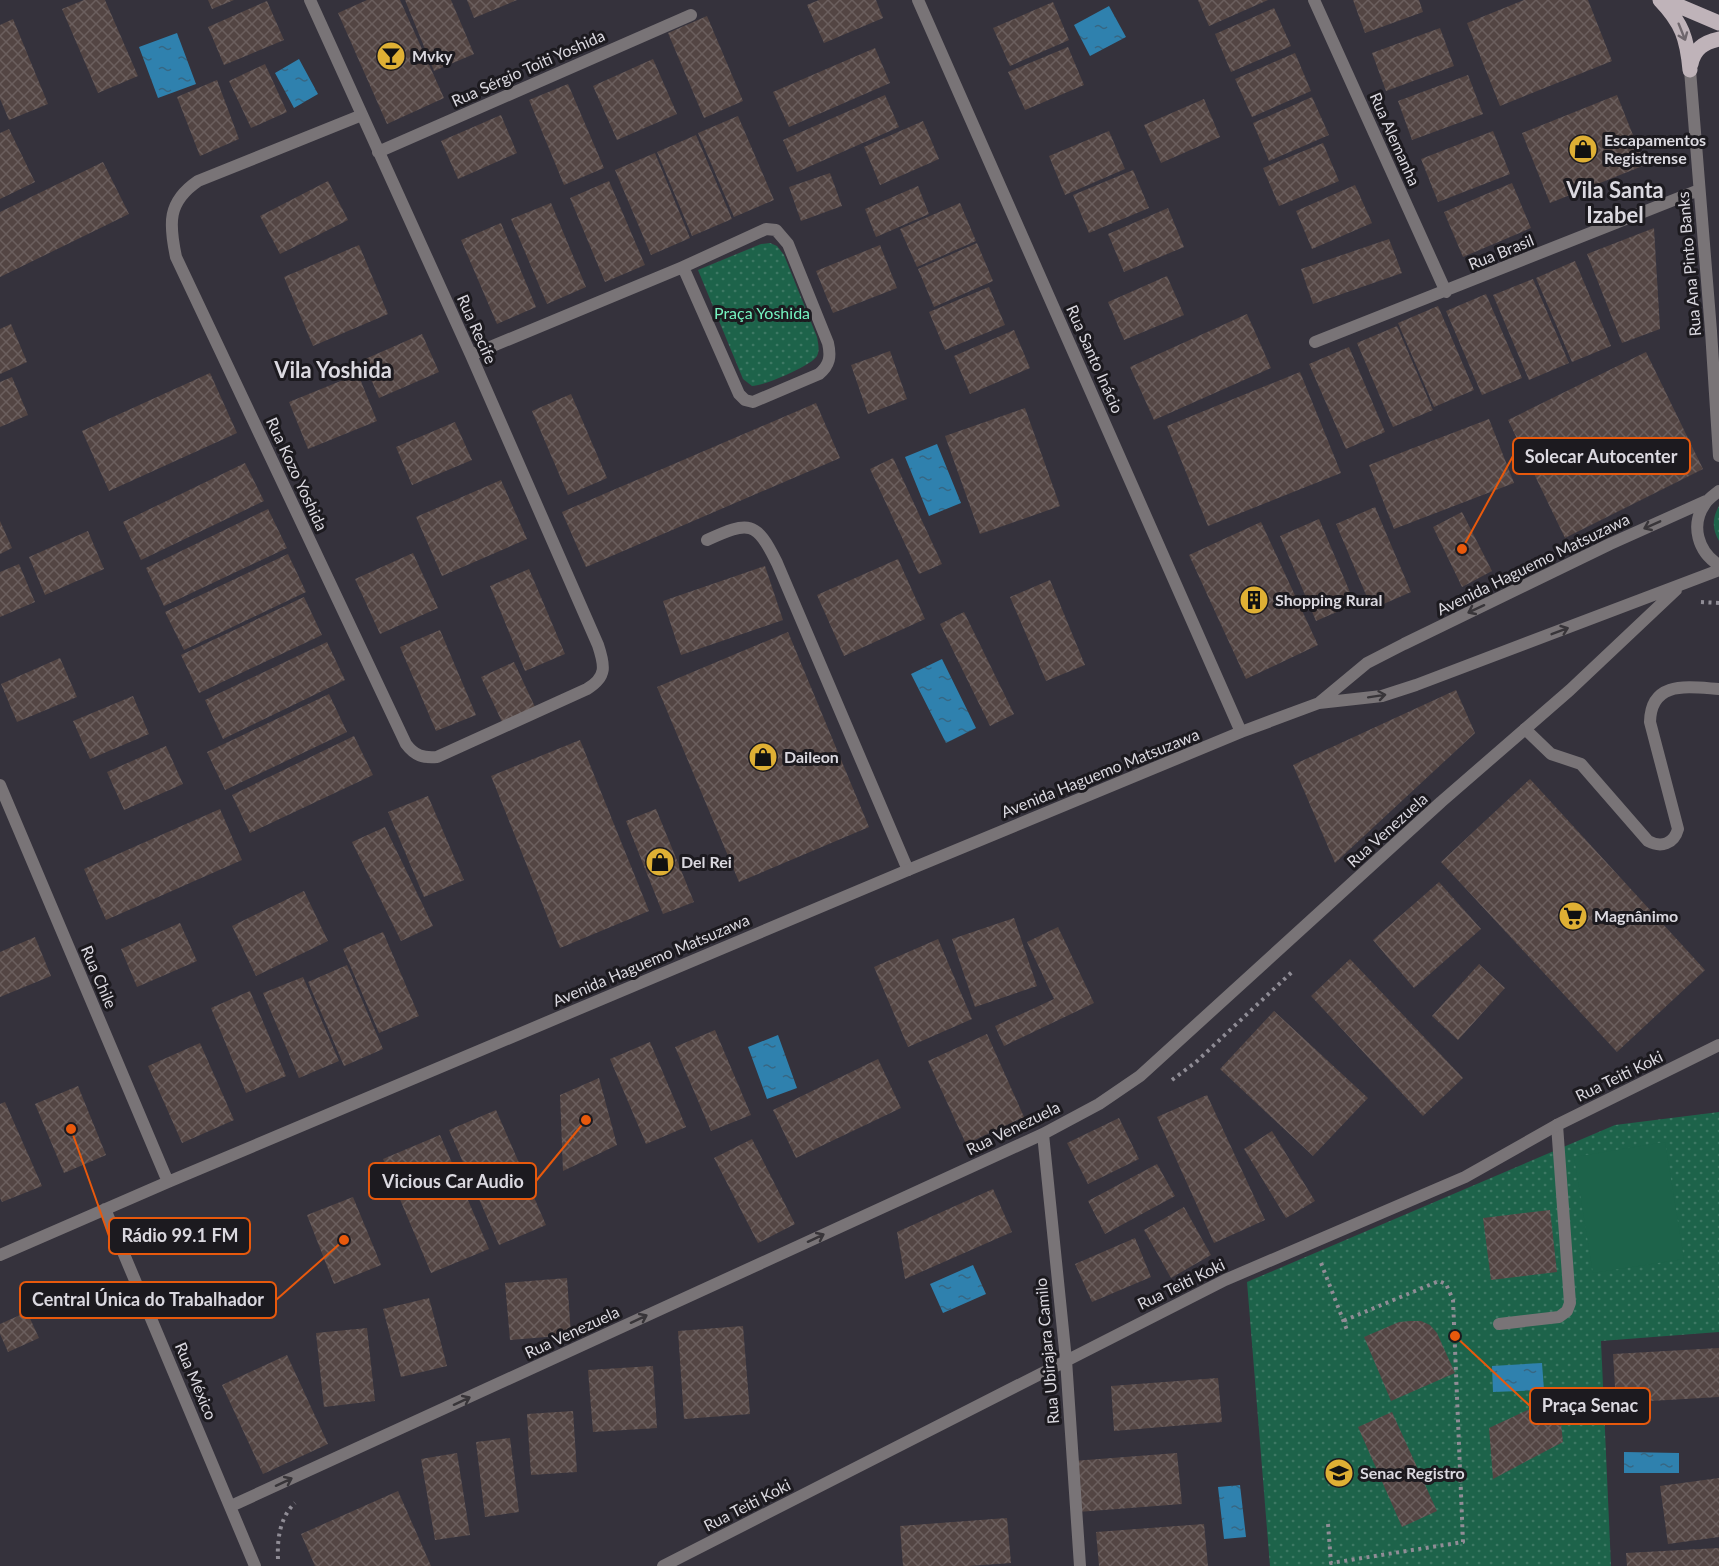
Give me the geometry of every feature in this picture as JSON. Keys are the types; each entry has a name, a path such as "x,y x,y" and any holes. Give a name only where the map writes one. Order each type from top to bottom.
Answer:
{"main road":[{"path":"1660,0 1680,25 1688,46 1690,70"},
{"path":"1665,0 1719,23"},
{"path":"1690,70 1692,57 1697,49 1707,42 1719,39"}],"street":[{"name":"Rua Recife","path":"310,0 471,355 598,645 604,666 602,676"},
{"name":"Rua Santo Inácio","path":"918,0 1241,732"},
{"name":"Rua Alemanha","path":"1314,0 1446,292"},
{"name":"Rua Sérgio Toiti Yoshida","path":"378,152 691,15"},
{"name":"Rua Ana Pinto Banks","path":"1690,70 1698,190 1712,332 1719,456"},
{"name":"Rua Kozo Yoshida","path":"362,115 208,176 189,187 177,202 171,222 177,257 406,744 411,750 425,758 449,753 587,689 596,684 602,676"},
{"name":"Rua Brasil","path":"1315,342 1446,292 1698,190"},
{"path":"471,355 682,267 760,231 771,229 780,232 788,244 828,343 830,358 827,368 815,377 763,399 753,402 741,397 682,267"},
{"name":"Avenida Haguemo Matsuzawa","path":"1319,703 1367,663 1610,544 1706,501 1719,491"},
{"path":"1706,501 1698,519 1698,539 1704,552 1719,565"},
{"path":"707,540 744,526 754,528 763,536 777,563 908,870"},
{"name":"Avenida Haguemo Matsuzawa","path":"0,1255 908,870 1241,732 1319,703 1382,696 1719,570"},
{"name":"Rua Venezuela","path":"231,1506 1043,1134 1099,1104 1140,1076 1682,585"},
{"path":"1525,729 1551,754 1581,764 1648,841 1659,845 1664,844 1673,839 1678,829 1650,722 1650,711 1660,694 1669,689 1719,689"},
{"name":"Rua Chile","path":"0,785 168,1182"},
{"name":"Rua Teiti Koki","path":"663,1566 1225,1280 1465,1178 1557,1125 1719,1045"},
{"path":"1499,1324 1559,1317 1567,1311 1570,1303 1557,1125"},
{"name":"Rua Ubirajara Camilo","path":"1043,1134 1066,1360 1080,1566"},
{"name":"Rua México","path":"105,1209 255,1566"}],"path":[{"path":"1693,602 1719,603"},
{"path":"1165,1084 1185,1072 1298,966"},
{"path":"1313,1243 1347,1330"},
{"path":"1328,1524 1331,1563 1463,1542 1453,1312 1450,1290 1446,1284 1439,1281 1343,1321"},
{"path":"278,1566 277,1547 280,1528 288,1509 301,1498"}],"green space":[{"name":"Praça Yoshida","path":"770,243 777,246 784,255 817,337 818,351 813,360 797,370 766,383 752,386 743,379 698,270 761,244"},
{"path":"1719,506 1719,541 1714,524"},
{"path":"1719,1112 1719,1332 1601,1341 1611,1566 1270,1566 1247,1282 1615,1125"},
{"path":"1665,1142 1684,1259 1593,1273 1574,1157"}],"water":[{"path":"1109,6 1126,37 1090,56 1074,25"},
{"path":"177,33 196,84 158,98 139,47"},
{"path":"299,59 318,94 294,108 275,73"},
{"path":"937,444 961,503 929,516 905,457"},
{"path":"942,659 976,728 946,743 911,674"},
{"path":"778,1035 797,1088 767,1099 748,1047"},
{"path":"973,1265 986,1294 943,1313 930,1284"},
{"path":"1542,1363 1544,1390 1493,1392 1492,1366"},
{"path":"1624,1452 1679,1453 1679,1473 1624,1473"},
{"path":"1240,1485 1246,1537 1224,1539 1218,1487"}],"building":[{"path":"84,0 105,0 138,76 98,93 62,9"},
{"path":"208,0 234,0 212,9"},
{"name":"Mvky","path":"367,0 400,0 444,98 387,124 338,13"},
{"path":"405,0 451,0 474,54 434,71"},
{"path":"467,0 517,0 474,18"},
{"path":"819,0 876,0 883,18 824,43 807,5"},
{"path":"1198,0 1268,0 1209,26"},
{"path":"1353,0 1419,0 1423,12 1365,33"},
{"path":"1524,0 1588,0 1612,61 1500,106 1467,23"},
{"path":"267,1 284,40 224,65 208,27"},
{"path":"1053,2 1069,40 1010,66 993,28"},
{"path":"1274,8 1291,46 1231,72 1215,34"},
{"path":"707,16 743,101 704,118 668,33"},
{"path":"13,19 48,104 9,120 0,99 0,25"},
{"path":"1440,28 1454,66 1386,91 1372,53"},
{"path":"1068,47 1084,85 1025,110 1008,72"},
{"path":"875,48 890,83 789,127 773,92"},
{"path":"1295,53 1311,91 1252,117 1235,79"},
{"path":"653,59 677,114 617,140 593,86"},
{"path":"265,64 287,112 251,128 229,81"},
{"path":"1468,75 1483,114 1412,140 1398,101"},
{"path":"217,80 239,139 200,156 177,97"},
{"path":"568,84 604,168 564,185 529,100"},
{"path":"885,95 899,127 797,172 783,140"},
{"name":"Escapamentos Registrense","path":"1617,95 1645,165 1550,203 1522,133"},
{"path":"1312,97 1329,135 1269,161 1253,123"},
{"path":"1204,99 1220,137 1161,163 1144,125"},
{"path":"501,115 517,153 458,179 441,141"},
{"path":"738,116 774,200 734,217 698,133"},
{"path":"923,121 939,159 880,185 864,147"},
{"path":"9,129 35,182 0,199 0,133"},
{"path":"1109,131 1125,169 1065,195 1049,156"},
{"path":"1493,131 1510,174 1438,202 1421,159"},
{"path":"696,135 732,219 692,236 657,152"},
{"path":"1323,143 1339,181 1279,206 1263,168"},
{"path":"655,153 690,238 651,255 615,170"},
{"path":"103,162 129,214 0,277 0,212"},
{"path":"1133,170 1149,208 1089,233 1073,195"},
{"path":"830,173 842,206 801,221 789,187"},
{"path":"328,181 348,220 280,254 260,216"},
{"path":"609,181 645,265 605,282 570,198"},
{"path":"1512,183 1531,228 1463,257 1444,212"},
{"path":"1355,185 1372,223 1312,249 1296,211"},
{"path":"918,186 929,214 876,237 865,209"},
{"path":"551,203 586,287 547,304 511,219"},
{"path":"960,203 976,241 917,267 900,229"},
{"path":"1168,208 1184,247 1124,272 1108,234"},
{"path":"501,223 536,307 497,324 461,240"},
{"path":"1654,228 1660,329 1622,343 1587,254"},
{"path":"1389,239 1402,273 1313,304 1301,269"},
{"path":"977,243 993,281 934,307 918,269"},
{"path":"359,245 388,314 313,346 284,277"},
{"path":"880,245 897,288 833,313 816,271"},
{"path":"1575,261 1611,346 1572,362 1536,278"},
{"path":"1167,276 1184,315 1124,340 1108,302"},
{"path":"1533,279 1569,363 1529,380 1493,295"},
{"path":"989,287 1005,325 945,350 929,312"},
{"path":"1486,294 1522,378 1482,395 1446,311"},
{"path":"1438,306 1474,390 1434,407 1398,323"},
{"path":"1247,314 1271,368 1154,420 1130,367"},
{"path":"11,324 27,362 0,374 0,329"},
{"path":"1397,326 1433,410 1393,427 1357,343"},
{"path":"1014,330 1030,368 970,394 954,356"},
{"path":"422,334 439,372 379,398 363,360"},
{"path":"1349,347 1385,432 1346,449 1309,364"},
{"path":"890,351 907,399 868,414 851,365"},
{"path":"1646,352 1703,469 1565,538 1508,420"},
{"path":"1300,372 1341,473 1208,526 1167,426"},
{"path":"210,373 237,433 109,491 82,431"},
{"path":"358,374 377,421 308,449 289,402"},
{"path":"12,377 28,415 0,427 0,382"},
{"path":"571,394 607,478 568,495 532,411"},
{"path":"816,403 840,458 586,567 562,512"},
{"path":"1025,408 1060,506 980,534 945,436"},
{"path":"1489,419 1514,483 1394,529 1369,465"},
{"path":"455,422 472,460 412,485 396,447"},
{"path":"893,458 942,564 919,574 870,469"},
{"path":"245,463 264,501 141,560 123,522"},
{"path":"501,480 527,539 442,576 416,517"},
{"path":"1375,507 1411,592 1372,609 1336,524"},
{"path":"268,509 287,548 164,606 146,568"},
{"path":"1462,512 1492,571 1462,587 1433,527"},
{"path":"1319,519 1355,604 1316,621 1280,536"},
{"path":"0,521 12,548 0,554"},
{"name":"Shopping Rural","path":"1261,522 1318,645 1246,679 1189,555"},
{"path":"88,531 104,569 45,595 29,557"},
{"path":"413,553 438,608 380,634 355,579"},
{"path":"288,554 306,592 184,650 165,612"},
{"path":"898,559 925,619 844,656 817,595"},
{"path":"19,564 35,602 0,617 0,572"},
{"path":"765,566 783,620 681,655 663,601"},
{"path":"529,569 565,654 525,671 490,586"},
{"path":"1050,580 1085,665 1046,681 1010,597"},
{"path":"304,597 322,635 199,693 181,655"},
{"path":"964,612 1014,714 990,726 940,624"},
{"path":"440,630 476,715 436,731 400,647"},
{"name":"Daileon","path":"788,632 869,827 739,882 657,687"},
{"path":"327,642 345,680 223,739 205,700"},
{"path":"60,658 77,697 17,722 1,684"},
{"path":"514,662 536,709 503,724 481,677"},
{"path":"1456,690 1475,733 1335,863 1293,765"},
{"path":"329,694 347,732 225,790 207,752"},
{"path":"133,696 149,734 90,759 73,721"},
{"path":"354,736 373,775 250,833 232,795"},
{"path":"580,740 649,911 560,948 491,776"},
{"path":"166,746 183,784 124,810 107,772"},
{"name":"Magnânimo","path":"1530,779 1705,970 1617,1052 1441,862"},
{"path":"428,796 464,880 424,897 388,812"},
{"path":"220,809 242,860 106,920 84,869"},
{"name":"Del Rei","path":"656,809 694,902 663,914 626,821"},
{"path":"385,827 433,926 401,941 352,842"},
{"path":"1439,882 1481,929 1414,988 1373,940"},
{"path":"304,891 328,941 256,976 232,926"},
{"path":"1014,918 1037,986 975,1007 952,939"},
{"path":"180,923 197,961 137,987 121,949"},
{"path":"1058,927 1094,1003 1004,1046 995,1026 1054,999 1027,942"},
{"path":"383,932 419,1016 379,1033 343,949"},
{"path":"35,937 51,976 0,997 0,952"},
{"path":"938,939 972,1019 908,1047 874,967"},
{"path":"1350,959 1463,1078 1423,1116 1311,996"},
{"path":"1479,964 1505,988 1458,1040 1432,1016"},
{"path":"347,965 383,1049 344,1066 308,982"},
{"path":"303,977 339,1061 299,1078 263,993"},
{"path":"250,991 286,1076 246,1093 211,1008"},
{"path":"1274,1011 1368,1098 1313,1156 1220,1069"},
{"path":"715,1030 751,1115 711,1131 675,1047"},
{"path":"987,1034 1024,1117 966,1144 928,1061"},
{"path":"650,1042 686,1127 646,1144 610,1059"},
{"path":"200,1043 234,1120 182,1143 148,1066"},
{"path":"878,1059 901,1108 796,1158 773,1110"},
{"path":"599,1078 617,1145 563,1171 560,1095"},
{"path":"78,1086 106,1155 64,1173 35,1104"},
{"path":"1207,1095 1265,1220 1214,1243 1157,1117"},
{"path":"5,1102 42,1186 2,1202 0,1198 0,1104"},
{"path":"496,1110 546,1225 499,1245 449,1130"},
{"path":"1119,1118 1139,1159 1088,1184 1067,1143"},
{"path":"1272,1131 1315,1201 1286,1218 1244,1149"},
{"path":"440,1135 489,1249 431,1273 383,1159"},
{"path":"752,1139 795,1224 758,1243 714,1158"},
{"path":"1157,1164 1175,1196 1105,1234 1088,1201"},
{"path":"993,1189 1012,1232 905,1279 897,1232"},
{"path":"353,1197 381,1265 334,1284 307,1215"},
{"path":"1184,1207 1211,1255 1171,1278 1144,1230"},
{"path":"1550,1210 1557,1272 1491,1280 1483,1218"},
{"path":"1135,1238 1151,1277 1092,1302 1075,1264"},
{"path":"567,1278 571,1335 510,1340 505,1283"},
{"path":"429,1298 447,1366 401,1377 383,1309"},
{"path":"27,1312 39,1338 8,1352 0,1334 0,1324"},
{"path":"1421,1321 1430,1325 1437,1333 1455,1373 1391,1401 1364,1337 1399,1322"},
{"path":"743,1326 750,1414 684,1419 678,1331"},
{"path":"367,1328 375,1401 324,1407 316,1333"},
{"path":"1719,1348 1719,1397 1616,1403 1613,1354"},
{"path":"287,1355 328,1444 263,1474 222,1385"},
{"path":"653,1366 657,1428 593,1432 588,1370"},
{"path":"1218,1378 1222,1422 1114,1431 1111,1386"},
{"path":"1558,1396 1563,1442 1493,1479 1489,1428"},
{"path":"573,1411 577,1472 531,1475 527,1414"},
{"path":"1392,1412 1437,1511 1402,1527 1358,1427"},
{"path":"510,1438 519,1512 485,1517 476,1442"},
{"path":"457,1453 470,1535 435,1540 421,1459"},
{"path":"1177,1453 1182,1504 1078,1512 1073,1461"},
{"path":"1719,1478 1719,1537 1668,1544 1660,1486"},
{"path":"398,1491 431,1566 315,1566 301,1534"},
{"path":"1007,1518 1011,1563 968,1566 903,1566 900,1526"},
{"path":"1204,1524 1208,1566 1099,1566 1096,1532"},
{"path":"1719,1548 1719,1566 1627,1566 1626,1553"}],"place":[{"name":"Mvky","path":"391,56"},
{"name":"Escapamentos Registrense","path":"1583,149"},
{"name":"Solecar Autocenter","path":"1462,549"},
{"name":"Shopping Rural","path":"1254,600"},
{"name":"Daileon","path":"763,757"},
{"name":"Del Rei","path":"660,862"},
{"name":"Magnânimo","path":"1573,916"},
{"name":"Vicious Car Audio","path":"586,1120"},
{"name":"Rádio 99.1 FM","path":"71,1129"},
{"name":"Central Única do Trabalhador","path":"344,1240"},
{"name":"Praça Senac","path":"1455,1336"},
{"name":"Senac Registro","path":"1339,1473"}],"district":[{"name":"Vila Santa Izabel","path":"1615,202"},
{"name":"Vila Yoshida","path":"333,370"}]}
